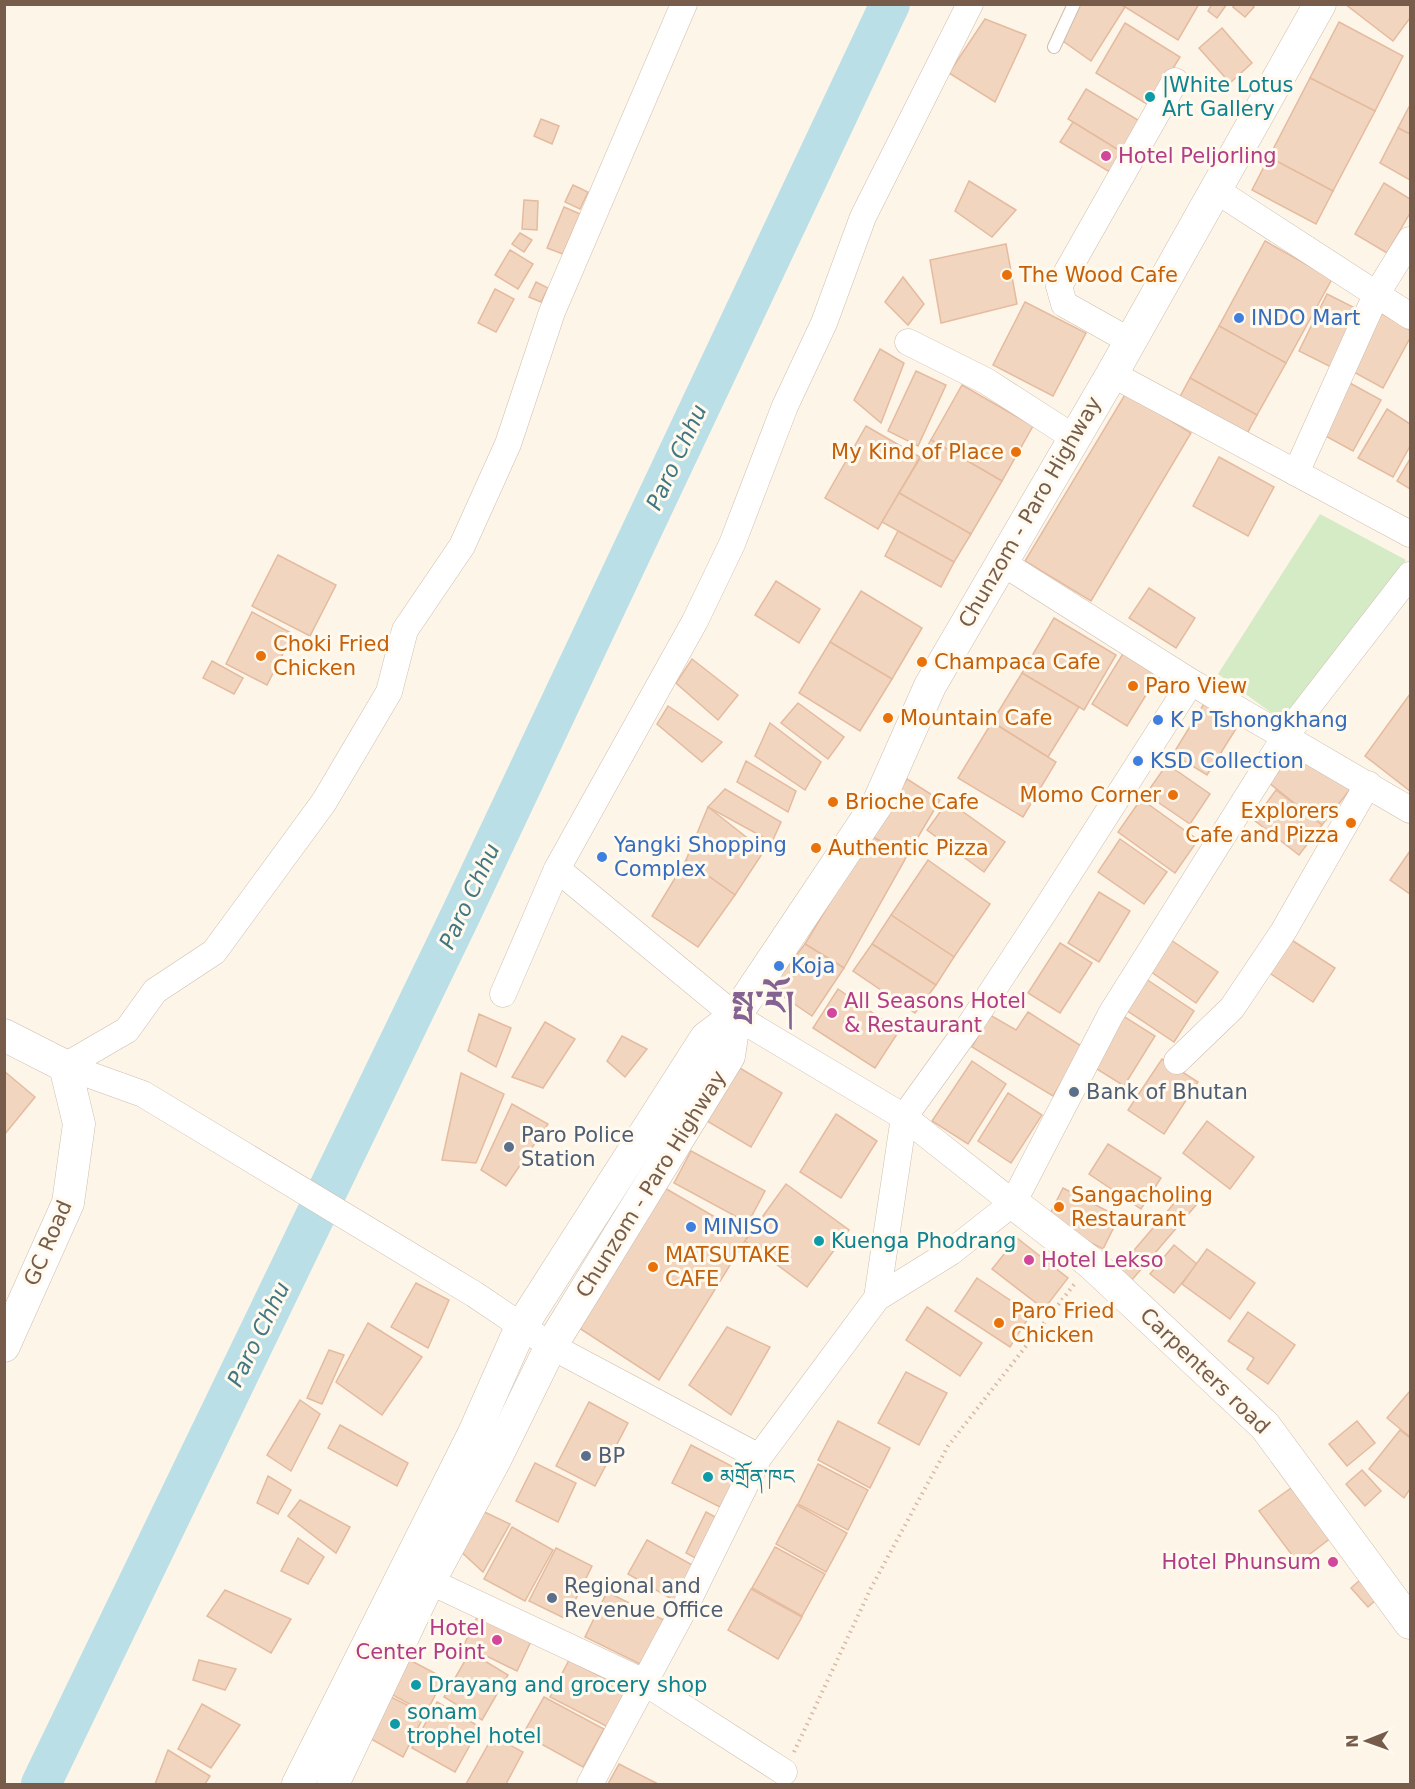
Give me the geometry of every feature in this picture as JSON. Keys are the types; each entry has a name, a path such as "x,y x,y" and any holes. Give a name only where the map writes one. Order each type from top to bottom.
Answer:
{"street":[{"path":"65,1066 127,1030 155,991 214,952 324,802 389,692 405,630 462,546 508,444 552,312 684,4"},
{"path":"503,994 557,869 695,621 732,544 785,406 824,323 863,217 970,4"},
{"name":"Chunzom - Paro Highway","path":"418,1576 474,1433 521,1327 706,1038 735,1016 879,801 930,686 1073,437 1112,374 1315,6"},
{"path":"1130,341 1065,304 1059,286 1175,81"},
{"path":"1214,189 1410,316"},
{"path":"1296,473 1376,295 1410,240"},
{"path":"908,342 986,381 1073,437"},
{"path":"1112,374 1410,534"},
{"path":"1001,562 1191,682 1286,735 1410,810"},
{"path":"590,1785 759,1457 877,1298 951,1252 1013,1203 1111,1014 1286,735 1410,575"},
{"path":"877,1298 904,1117 968,1028 1191,682"},
{"path":"1177,1061 1232,1008 1282,932 1368,784"},
{"path":"557,869 735,1016 904,1117 1013,1203"},
{"name":"Chunzom - Paro Highway","path":"418,1576 496,1458 551,1346 729,1056 735,1016"},
{"path":"4,1035 65,1066 143,1094 474,1294 551,1346 759,1457"},
{"name":"GC Road","path":"4,1346 68,1203 79,1124 65,1066"},
{"name":"Carpenters road","path":"1013,1203 1091,1263 1265,1426 1410,1623"},
{"path":"418,1576 645,1682 784,1772"},
{"path":"298,1785 418,1576"},
{"path":"333,1785 418,1576"}],"lane":[{"path":"1054,47 1074,4"}],"path":[{"path":"784,1772 871,1587 948,1446 1091,1263"}],"green space":[{"path":"1320,514 1406,560 1284,722 1218,674"}],"building":[{"path":"1071,4 1119,4 1125,7 1091,61 1053,34"},
{"path":"1126,4 1199,4 1178,40 1125,7"},
{"path":"1212,4 1227,4 1217,18 1208,11"},
{"path":"1235,4 1251,4 1254,7 1245,17 1233,7"},
{"path":"1345,4 1410,4 1410,18 1393,41"},
{"path":"985,19 1026,35 995,102 949,73"},
{"path":"1339,22 1403,56 1375,111 1310,78"},
{"path":"1125,23 1180,57 1150,106 1096,73"},
{"path":"1222,28 1252,63 1230,83 1199,48"},
{"path":"1310,78 1375,111 1333,191 1269,157"},
{"path":"1086,89 1143,123 1125,154 1068,119"},
{"path":"1410,105 1410,134 1398,128"},
{"path":"541,119 559,126 552,144 534,136"},
{"path":"1073,122 1125,154 1113,174 1060,142"},
{"path":"1398,128 1410,134 1410,180 1380,163"},
{"path":"1269,157 1333,191 1316,224 1252,190"},
{"path":"969,181 1016,210 992,237 955,211"},
{"path":"1384,183 1410,199 1410,213 1387,253 1355,234"},
{"path":"573,185 588,192 580,209 565,202"},
{"path":"524,200 538,201 537,230 522,229"},
{"path":"564,207 580,214 563,254 547,248"},
{"path":"520,233 532,240 524,252 512,244"},
{"path":"1265,241 1332,279 1286,363 1219,326"},
{"path":"1006,244 1017,304 941,323 930,260"},
{"path":"510,250 533,264 518,289 495,275"},
{"path":"903,277 924,304 908,325 885,302"},
{"path":"536,282 548,288 541,302 529,297"},
{"path":"495,289 514,299 496,332 478,323"},
{"path":"1327,294 1365,313 1337,370 1299,351"},
{"path":"1025,302 1086,333 1053,396 993,365"},
{"path":"1381,313 1410,330 1410,338 1383,388 1350,370"},
{"path":"1219,326 1286,363 1257,415 1190,378"},
{"path":"880,349 904,363 881,423 854,400"},
{"path":"916,371 946,385 918,446 888,431"},
{"path":"1190,378 1257,415 1242,443 1175,406"},
{"path":"1348,382 1381,400 1353,451 1320,433"},
{"path":"962,385 1033,426 1002,481 931,440"},
{"path":"1126,393 1191,433 1091,601 1025,561"},
{"path":"1387,409 1410,424 1410,446 1393,477 1358,458"},
{"path":"866,426 920,457 878,529 825,498"},
{"path":"931,440 1002,481 971,534 899,493"},
{"path":"1219,457 1274,487 1248,536 1193,506"},
{"path":"1410,459 1410,489 1397,481"},
{"path":"899,493 971,534 954,562 882,522"},
{"path":"898,531 954,562 941,587 885,556"},
{"path":"278,555 336,585 310,636 252,606"},
{"path":"776,581 820,609 799,643 755,615"},
{"path":"1149,588 1195,618 1176,648 1129,618"},
{"path":"861,591 922,628 892,679 830,642"},
{"path":"252,612 293,634 267,685 226,664"},
{"path":"1054,618 1116,655 1084,710 1022,673"},
{"path":"830,642 892,679 860,731 799,693"},
{"path":"1124,652 1159,674 1127,726 1092,704"},
{"path":"692,659 738,695 718,720 676,683"},
{"path":"212,661 243,678 234,694 203,678"},
{"path":"1022,673 1079,707 1048,757 992,722"},
{"path":"1410,694 1410,791 1365,756"},
{"path":"1205,702 1239,724 1207,775 1173,754"},
{"path":"798,703 844,737 828,759 781,723"},
{"path":"668,706 722,742 702,762 657,724"},
{"path":"992,722 1056,762 1023,817 958,778"},
{"path":"770,723 821,762 805,790 755,756"},
{"path":"1299,745 1352,787 1322,825 1269,783"},
{"path":"746,761 796,791 788,812 737,782"},
{"path":"1167,764 1210,794 1190,824 1146,794"},
{"path":"907,779 940,800 908,854 870,836"},
{"path":"725,789 781,822 772,842 708,807"},
{"path":"1276,790 1322,825 1299,855 1254,820"},
{"path":"1141,799 1198,840 1175,873 1118,832"},
{"path":"948,801 1005,842 984,872 927,830"},
{"path":"708,807 764,851 735,895 686,860"},
{"path":"870,836 908,854 844,968 805,944"},
{"path":"1120,839 1167,872 1144,904 1098,872"},
{"path":"1410,851 1410,894 1390,880"},
{"path":"686,860 735,895 698,947 652,916"},
{"path":"928,860 990,904 954,957 891,915"},
{"path":"1099,892 1130,911 1099,962 1068,943"},
{"path":"891,915 954,957 936,985 872,944"},
{"path":"1287,937 1335,968 1313,1002 1265,970"},
{"path":"1168,938 1218,972 1196,1003 1147,969"},
{"path":"1060,943 1092,963 1060,1013 1028,993"},
{"path":"805,944 844,968 812,1016 771,988"},
{"path":"872,944 936,985 915,1013 853,971"},
{"path":"1146,979 1194,1011 1174,1042 1126,1010"},
{"path":"838,989 899,1031 875,1068 813,1028"},
{"path":"1028,1012 1083,1047 1053,1096 972,1047 990,1015 1016,1030"},
{"path":"479,1014 511,1028 496,1067 468,1051"},
{"path":"1120,1014 1155,1036 1124,1086 1089,1064"},
{"path":"545,1022 575,1039 543,1088 512,1077"},
{"path":"622,1036 647,1049 625,1077 607,1061"},
{"path":"1162,1059 1198,1082 1164,1134 1128,1110"},
{"path":"972,1061 1006,1084 968,1144 932,1121"},
{"path":"738,1067 782,1093 751,1147 707,1121"},
{"path":"4,1071 35,1097 5,1134 4,1133"},
{"path":"461,1073 504,1094 476,1163 442,1160"},
{"path":"1008,1093 1042,1115 1011,1163 978,1141"},
{"path":"512,1104 548,1124 506,1186 481,1170"},
{"path":"836,1114 877,1141 841,1198 800,1172"},
{"path":"1207,1121 1254,1157 1230,1189 1183,1153"},
{"path":"1108,1144 1161,1178 1141,1209 1089,1174"},
{"path":"691,1151 765,1191 748,1223 674,1183"},
{"path":"656,1183 748,1236 659,1380 573,1324"},
{"path":"786,1184 849,1230 807,1287 745,1241"},
{"path":"1063,1188 1119,1217 1103,1249 1047,1220"},
{"path":"1182,1194 1196,1205 1131,1281 1118,1269"},
{"path":"1017,1238 1068,1278 1044,1309 992,1269"},
{"path":"1174,1245 1197,1264 1174,1293 1150,1274"},
{"path":"1207,1249 1255,1283 1230,1319 1182,1284"},
{"path":"977,1278 1031,1314 1010,1347 955,1311"},
{"path":"416,1283 449,1300 428,1348 391,1327"},
{"path":"927,1307 982,1343 960,1376 906,1340"},
{"path":"1248,1312 1295,1345 1268,1384 1247,1369 1254,1358 1228,1341"},
{"path":"368,1323 422,1357 382,1415 336,1382"},
{"path":"727,1327 770,1347 731,1415 689,1385"},
{"path":"329,1350 344,1355 322,1404 307,1398"},
{"path":"906,1372 947,1393 919,1445 878,1423"},
{"path":"1410,1391 1410,1437 1387,1418"},
{"path":"300,1400 320,1414 291,1471 267,1455"},
{"path":"589,1402 628,1423 595,1486 556,1466"},
{"path":"838,1421 890,1448 870,1488 818,1460"},
{"path":"1357,1421 1375,1443 1347,1466 1329,1444"},
{"path":"340,1425 408,1463 397,1486 328,1448"},
{"path":"1400,1430 1410,1438 1410,1489 1404,1498 1369,1469"},
{"name":"མགྲོན་ཁང","path":"691,1445 743,1472 724,1509 672,1483"},
{"path":"535,1463 576,1483 558,1522 516,1501"},
{"path":"818,1464 868,1490 848,1530 798,1504"},
{"path":"1362,1470 1381,1491 1365,1506 1346,1484"},
{"path":"268,1476 291,1490 278,1514 257,1503"},
{"path":"1298,1483 1336,1534 1298,1563 1259,1511"},
{"path":"300,1500 350,1527 336,1553 288,1516"},
{"path":"797,1505 847,1533 826,1572 776,1544"},
{"path":"476,1508 510,1524 483,1572 455,1546"},
{"path":"706,1512 721,1520 701,1561 686,1553"},
{"path":"512,1527 553,1550 525,1601 484,1579"},
{"path":"298,1538 324,1557 308,1584 281,1571"},
{"path":"647,1540 696,1567 677,1602 628,1574"},
{"path":"775,1547 825,1574 802,1616 752,1588"},
{"path":"556,1548 592,1566 566,1619 529,1601"},
{"path":"1369,1572 1386,1591 1368,1607 1351,1588"},
{"path":"751,1589 802,1617 778,1659 728,1630"},
{"path":"225,1590 291,1619 271,1653 207,1616"},
{"path":"607,1592 664,1620 642,1665 585,1637"},
{"path":"480,1611 533,1637 517,1671 464,1645"},
{"path":"470,1652 508,1675 482,1720 444,1697"},
{"name":"Drayang and grocery shop","path":"404,1657 444,1678 426,1713 387,1692"},
{"path":"199,1660 236,1669 225,1690 193,1680"},
{"path":"569,1660 627,1690 608,1727 550,1697"},
{"name":"sonam trophel hotel","path":"385,1694 425,1714 403,1757 364,1735"},
{"path":"544,1697 604,1729 583,1767 523,1734"},
{"path":"437,1702 480,1727 455,1772 412,1748"},
{"path":"202,1704 240,1725 211,1768 178,1749"},
{"path":"493,1736 523,1752 506,1784 466,1784"},
{"path":"168,1750 210,1776 205,1784 155,1784"},
{"path":"619,1764 658,1784 608,1784"}],"waterway":[{"name":"Paro Chhu","path":"41,1784 461,914 890,4"}],"place":[{"name":"|White Lotus Art Gallery","path":"1150,97"},
{"name":"Hotel Peljorling","path":"1106,156"},
{"name":"The Wood Cafe","path":"1007,275"},
{"name":"INDO Mart","path":"1239,318"},
{"name":"My Kind of Place","path":"1016,452"},
{"name":"Choki Fried Chicken","path":"261,656"},
{"name":"Champaca Cafe","path":"922,662"},
{"name":"Paro View","path":"1133,686"},
{"name":"Mountain Cafe","path":"888,718"},
{"name":"K P Tshongkhang","path":"1158,720"},
{"name":"KSD Collection","path":"1138,761"},
{"name":"Momo Corner","path":"1173,795"},
{"name":"Brioche Cafe","path":"833,802"},
{"name":"Explorers Cafe and Pizza","path":"1351,823"},
{"name":"Authentic Pizza","path":"816,848"},
{"name":"Yangki Shopping Complex","path":"602,857"},
{"name":"Koja","path":"779,966"},
{"name":"All Seasons Hotel & Restaurant","path":"832,1013"},
{"name":"Bank of Bhutan","path":"1074,1092"},
{"name":"Paro Police Station","path":"509,1147"},
{"name":"Sangacholing Restaurant","path":"1059,1207"},
{"name":"MINISO","path":"691,1227"},
{"name":"Kuenga Phodrang","path":"819,1241"},
{"name":"Hotel Lekso","path":"1029,1260"},
{"name":"MATSUTAKE CAFE","path":"653,1267"},
{"name":"Paro Fried Chicken","path":"999,1323"},
{"name":"BP","path":"586,1456"},
{"name":"མགྲོན་ཁང","path":"708,1477"},
{"name":"Hotel Phunsum","path":"1333,1562"},
{"name":"Regional and Revenue Office","path":"552,1598"},
{"name":"Hotel Center Point","path":"497,1640"},
{"name":"Drayang and grocery shop","path":"416,1685"},
{"name":"sonam trophel hotel","path":"395,1724"}],"district":[{"name":"སྤ་རོ།","path":"763,1002"}]}
